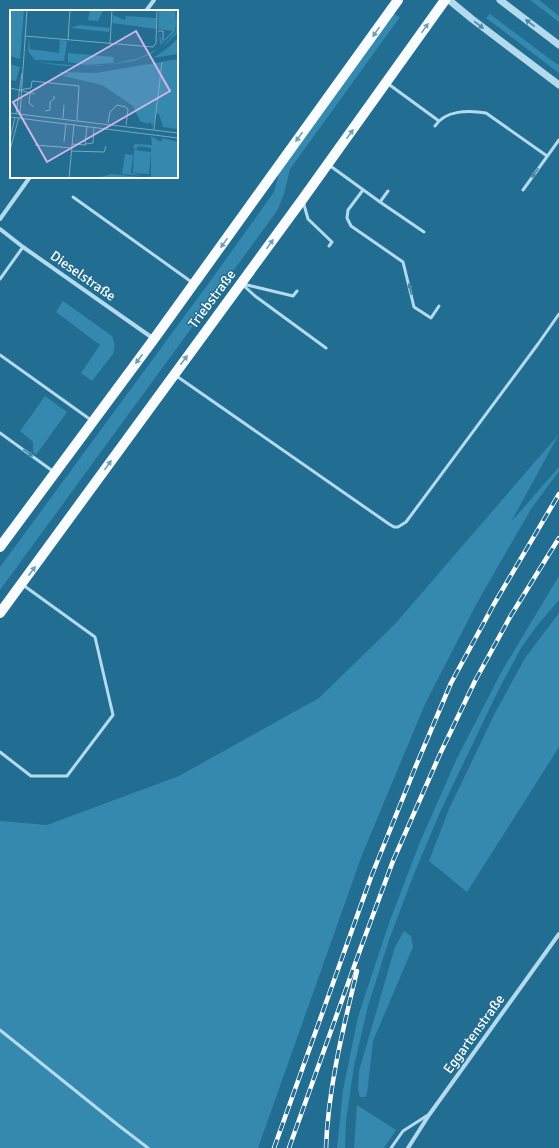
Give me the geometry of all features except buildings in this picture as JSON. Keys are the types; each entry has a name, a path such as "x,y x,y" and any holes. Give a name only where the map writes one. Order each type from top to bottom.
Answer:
{"main road":[{"name":"Triebstraße","path":"0,547 154,339 398,0"},
{"name":"Triebstraße","path":"0,613 242,283 445,0"}],"street":[{"path":"147,10 154,0"},
{"path":"449,0 472,20 559,85"},
{"path":"500,0 559,45"},
{"path":"0,219 29,178"},
{"name":"Dieselstraße","path":"0,229 154,339"},
{"name":"Eggartenstraße","path":"408,1148 429,1115 559,934"}],"lane":[{"path":"386,83 438,121"},
{"path":"435,126 438,121 448,115 474,111 486,113 547,156"},
{"path":"523,190 559,140"},
{"path":"328,164 424,232"},
{"path":"363,190 348,210 347,218 351,226 404,262 414,307 431,318 440,306"},
{"path":"380,202 388,191"},
{"path":"73,197 194,284"},
{"path":"302,200 308,219 332,242 329,246"},
{"path":"0,279 24,247"},
{"path":"242,283 293,296 297,291"},
{"path":"242,283 255,296 326,348"},
{"path":"174,374 389,524 394,527 398,527 406,522 411,516 559,314"},
{"path":"0,355 93,422"},
{"path":"0,433 55,473"},
{"path":"0,752 31,776 67,776 113,714 95,637 22,584"},
{"path":"0,1030 148,1148"},
{"path":"391,1148 403,1131 429,1115"}],"shaded area":[{"path":"530,0 539,0 559,16 559,22"},
{"path":"392,13 400,17 290,169 284,194 277,211 0,590 0,567 274,192 279,173"},
{"path":"490,14 559,65 559,73 486,18"},
{"path":"63,301 113,338 113,354 92,381 81,373 100,345 56,312"},
{"path":"45,396 67,412 36,455 33,452 33,442 20,431"},
{"path":"559,434 511,522 559,467 559,471 531,509 478,601 420,716 362,855 258,1148 0,1148 0,821 47,825 179,776 319,698 395,624"},
{"path":"559,576 559,600 536,627 521,648 498,691 441,810 414,874 389,940 368,1006 354,1066 346,1121 345,1148 337,1148 343,1090 358,1017 389,923 420,842 457,758 503,669"},
{"path":"559,613 559,747 467,892 429,861 449,809 495,713 525,658"},
{"path":"404,931 411,936 413,947 373,1041 367,1094 365,1097 360,1097 358,1090 359,1071 395,947"},
{"path":"357,1105 396,1130 384,1148 354,1148"}],"railway":[{"path":"274,1148 371,877 451,683 494,604 559,494"},
{"path":"289,1148 393,861 440,754 475,681 510,617 559,538"},
{"path":"326,1148 327,1126 333,1081 357,971"}]}
